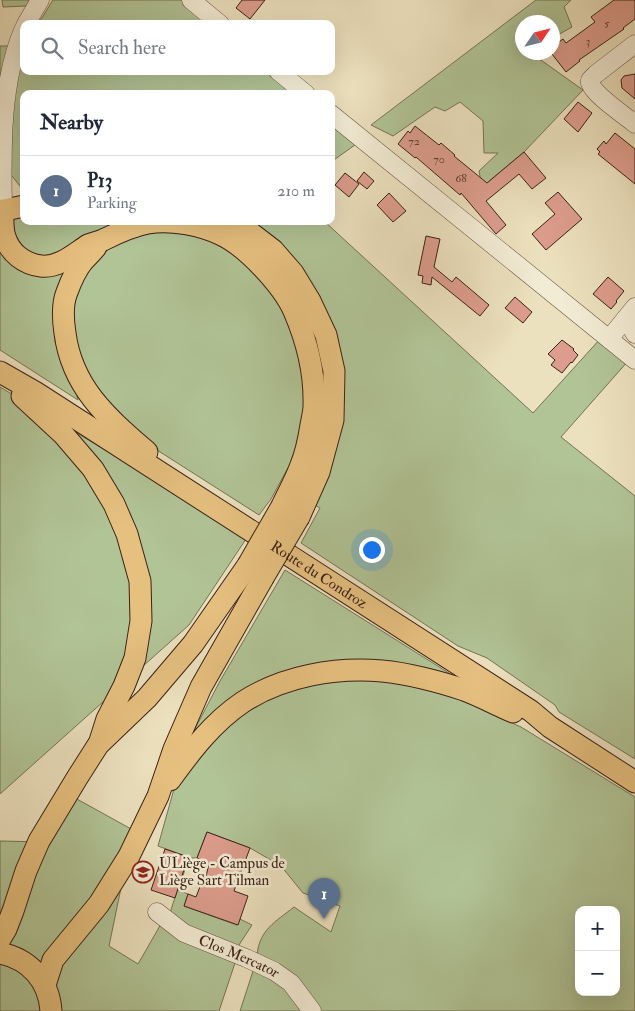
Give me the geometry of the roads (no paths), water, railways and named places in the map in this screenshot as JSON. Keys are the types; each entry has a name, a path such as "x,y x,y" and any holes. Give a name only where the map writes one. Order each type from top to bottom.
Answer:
{"main road":[{"path":"20,207 1,210 4,231 7,243 11,249 20,258 31,264 44,266 62,262 90,244 118,231 139,225"},
{"path":"189,225 223,236 252,256 276,282 294,309 307,344 313,373 314,408 310,433 290,512"},
{"path":"45,985 53,960 98,904 129,856 158,796 174,749 201,688 256,572 290,512 319,472 333,420 334,371 326,335 310,301 294,274 273,250 241,225"},
{"path":"100,241 77,270 66,293 63,320 66,343 77,375 89,395 111,420 148,454"},
{"name":"Route du Condroz","path":"0,360 135,449 148,454 635,767"},
{"path":"0,374 63,434 93,469 114,504 124,526 140,582 141,621 135,658 124,686 107,719 98,745"},
{"name":"Route du Condroz","path":"0,374 35,392 531,711 550,726 635,782"},
{"path":"0,939 13,911 26,870 39,841 98,745 146,698 256,572"},
{"path":"158,796 192,750 216,724 242,703 265,689 283,682 312,675 342,670 382,671 420,678 464,690 550,726"},
{"path":"0,953 9,954 24,962 36,972 45,985 51,1011"}],"street":[{"path":"28,20 40,0"},
{"path":"191,0 215,20"},
{"path":"1,210 4,108 11,68 20,38"},
{"path":"635,44 590,80 594,90 635,124"},
{"path":"283,75 301,90"},
{"path":"335,117 635,360"},
{"path":"609,339 631,313"},
{"path":"631,313 635,334"},
{"name":"Clos Mercator","path":"157,912 184,933 274,970 291,983 312,1011"}],"place":[{"name":"ULiège - Campus de Liège Sart Tilman","path":"143,872"},
{"name":"P13","path":"324,919"}]}
